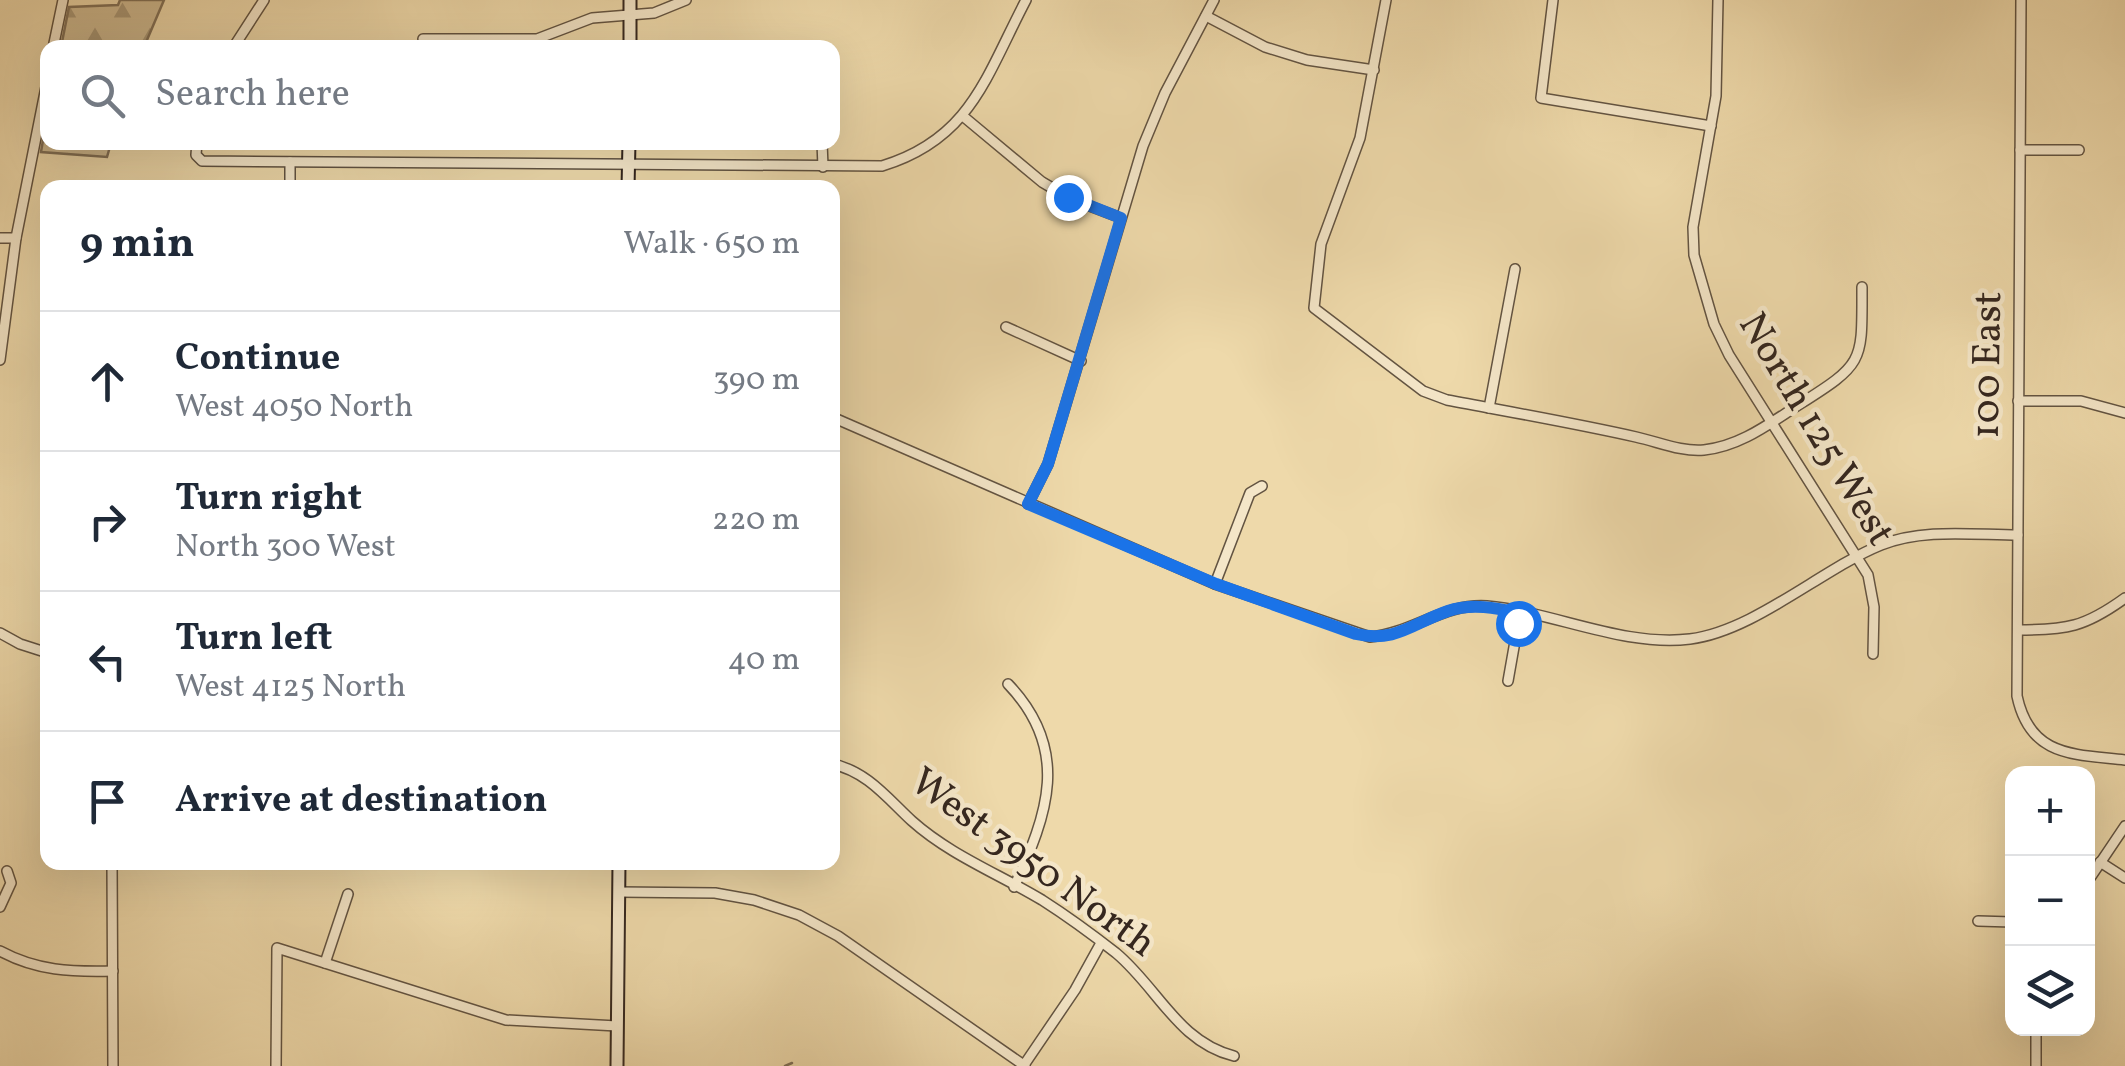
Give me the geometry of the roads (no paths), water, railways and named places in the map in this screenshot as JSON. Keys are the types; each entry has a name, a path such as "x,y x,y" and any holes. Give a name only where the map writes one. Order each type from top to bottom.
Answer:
{"street":[{"path":"56,40 63,0"},
{"path":"237,40 264,0"},
{"path":"630,0 630,40"},
{"path":"530,40 592,18 654,13 686,0"},
{"path":"196,150 202,162 882,166 907,158 944,136 964,117 1026,0"},
{"path":"1028,504 1048,464 1143,146 1165,93 1214,0"},
{"path":"1386,0 1360,138 1321,244 1314,308 1422,391 1447,400 1684,450 1726,446 1844,377 1862,343 1862,286"},
{"path":"1553,0 1541,98 1711,126"},
{"name":"North 125 West","path":"1718,0 1718,63 1693,227 1694,255 1714,324 1729,355 1868,575 1873,591 1873,654"},
{"name":"100 East","path":"2021,0 2017,696 2029,729 2051,748 2068,754 2125,760"},
{"path":"1206,16 1265,47 1307,60 1374,70"},
{"path":"423,39 472,40"},
{"path":"964,117 1042,182 1071,199 1121,218"},
{"path":"0,360 16,238 40,118"},
{"path":"628,180 629,150"},
{"path":"822,150 822,167"},
{"path":"2020,150 2079,150"},
{"path":"290,162 290,180"},
{"path":"0,238 16,238"},
{"path":"1489,408 1515,270"},
{"path":"1006,327 1081,361"},
{"path":"2018,401 2081,401 2125,413"},
{"path":"840,421 1216,584 1370,637 1396,635 1452,609 1486,606 1650,639 1691,638 1727,628 1880,545 1930,534 2018,535"},
{"path":"1216,584 1250,492 1262,486"},
{"path":"2018,630 2081,626 2125,598"},
{"path":"1508,681 1520,613"},
{"path":"0,633 40,651"},
{"path":"1008,684 1029,706 1044,738 1048,759 1045,811 1014,887"},
{"name":"West 3950 North","path":"840,768 864,778 915,824 1039,899 1101,942 1137,972 1195,1039 1217,1052 1234,1056"},
{"path":"2095,870 2125,826"},
{"path":"2100,862 2125,878"},
{"path":"112,870 113,1066"},
{"path":"617,1066 619,870"},
{"path":"0,907 11,883 7,871"},
{"path":"619,892 715,893 754,900 800,916 838,936 1024,1066 1075,990 1101,942"},
{"path":"325,963 348,894"},
{"path":"1978,921 2005,922"},
{"path":"276,1066 278,948 506,1020 618,1026"},
{"path":"0,951 24,964 60,972 112,972"},
{"path":"2036,1036 2036,1066"}],"waterway":[{"path":"785,1066 792,1063"}]}
